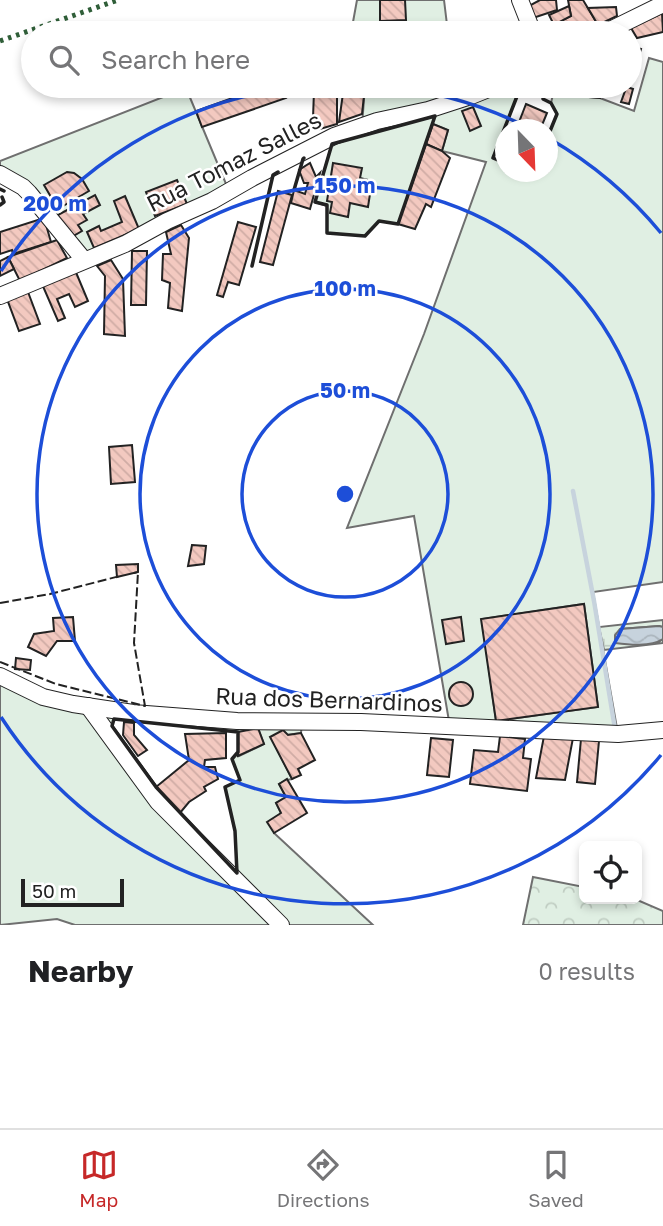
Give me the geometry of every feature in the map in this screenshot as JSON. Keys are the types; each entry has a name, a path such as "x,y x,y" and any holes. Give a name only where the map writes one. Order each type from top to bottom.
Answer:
{"street":[{"path":"520,0 528,21"},
{"path":"628,21 663,4"},
{"name":"Rua Tomaz Salles","path":"0,296 125,244 334,136 377,121 428,110 465,98"},
{"path":"0,174 29,193 84,260"},
{"name":"Rua dos Bernardinos","path":"0,676 43,697 88,706 133,713 237,722 361,722 618,734 663,730"},
{"path":"88,706 158,802 281,925"}],"green space":[{"path":"357,0 444,0 447,21 353,21"},
{"path":"649,58 663,62 663,582 593,592 618,734 450,727 414,516 347,528 424,334 486,162 442,151 448,130 433,124 398,224 379,221 365,236 327,233 327,206 315,202 334,136 362,126 364,98 516,98 508,119 495,119 495,182 558,182 558,119 555,119 557,114 551,103 552,98 600,98 634,111 638,98 642,98 642,83","holes":["584,604 598,707 496,721 482,619"]},
{"path":"161,98 190,98 229,191 84,260 0,174 0,161"},
{"path":"663,620 663,627 620,629 657,643 663,639 663,643 604,650 599,627"},
{"path":"0,676 43,697 302,722 301,733 271,737 292,779 279,784 286,797 276,803 281,813 274,833 373,925 75,925 57,919 0,925","holes":["114,719 238,732 258,728 264,744 239,756 238,752 232,759 240,780 225,787 235,831 237,872 156,787 112,726"]},
{"path":"533,877 579,886 579,904 642,902 663,911 663,925 523,925"}],"water":[{"path":"663,627 663,639 658,642 640,645 615,643 615,635 620,629"}],"building":[{"path":"380,0 405,0 406,20 380,21"},
{"path":"540,0 556,0 557,10 530,19 527,7"},
{"path":"568,0 583,0 596,21 560,21 571,16"},
{"path":"569,6 571,16 562,21 552,21 549,15"},
{"path":"616,7 617,16 606,21 596,21 588,8"},
{"path":"662,13 663,32 642,37 642,23"},
{"path":"232,98 286,98 202,127 196,111"},
{"path":"314,98 337,98 337,124 320,129 318,117 313,118"},
{"path":"342,98 364,98 362,114 339,122"},
{"path":"622,98 631,98 629,104 621,102"},
{"path":"526,104 547,113 545,119 520,119"},
{"path":"473,107 481,126 470,131 462,111"},
{"path":"433,124 448,130 442,151 426,144"},
{"path":"426,144 450,158 431,207 426,204 415,229 398,224"},
{"path":"310,163 316,177 320,173 310,209 291,203 294,190 305,194 308,183 304,183 299,170"},
{"path":"333,163 362,168 360,178 372,181 368,207 350,203 348,217 330,213 332,202 327,201"},
{"path":"67,172 82,179 89,191 58,209 44,185"},
{"path":"177,180 187,204 155,216 146,192"},
{"path":"278,191 292,195 273,265 260,262"},
{"path":"95,195 100,205 83,214 87,220 78,225 82,231 68,239 56,216"},
{"path":"125,196 139,229 94,248 87,232 99,226 101,231 122,222 114,201"},
{"path":"44,218 51,242 13,254 12,250 0,254 0,232"},
{"path":"238,222 256,227 239,285 228,282 223,297 217,295"},
{"path":"181,225 189,238 182,311 168,308 170,283 162,280 163,254 171,254 166,232"},
{"path":"57,240 67,258 20,281 8,257"},
{"path":"132,251 147,251 146,305 131,305"},
{"path":"8,257 14,269 0,276 0,261"},
{"path":"111,260 123,279 125,336 104,334 105,276 97,266"},
{"path":"75,270 88,301 75,307 69,294 57,299 65,318 58,321 42,284"},
{"path":"28,292 40,324 19,331 7,299"},
{"path":"132,445 135,482 111,484 109,447"},
{"path":"192,545 206,546 204,564 188,566"},
{"path":"138,564 138,572 117,577 116,565"},
{"path":"584,604 598,707 496,721 481,619"},
{"path":"73,617 75,641 57,641 46,656 28,647 34,634 54,631 53,618"},
{"path":"461,617 464,641 446,644 442,620"},
{"path":"16,658 31,660 30,670 15,669"},
{"path":"461,682 469,686 473,694 469,702 461,706 453,702 449,694 453,686"},
{"path":"124,722 134,723 134,735 147,750 138,756 123,735"},
{"path":"258,728 264,744 238,756 238,732"},
{"path":"283,730 288,735 301,733 315,760 298,769 301,775 292,779 270,737"},
{"path":"226,733 226,758 205,760 204,767 215,767 218,779 204,787 206,791 189,802 180,813 156,787 189,760 185,734"},
{"path":"500,736 525,739 523,758 531,759 527,791 470,784 474,750 498,752"},
{"path":"544,736 573,738 565,780 536,778"},
{"path":"431,738 453,740 449,777 427,775"},
{"path":"581,739 599,741 595,784 577,782"},
{"path":"287,779 307,813 274,833 267,822 281,813 276,803 286,797 279,784"}],"waterway":[{"path":"573,491 615,729"}],"hedge":[{"path":"58,21 118,0"},
{"path":"0,41 21,34"}],"fence":[{"path":"0,662 56,684 145,706 134,643 138,572 134,573"},
{"path":"0,603 50,594 120,576"}],"wall":[{"path":"508,119 516,98"},
{"path":"543,98 551,103 557,114 555,119"},
{"path":"435,116 398,224 379,221 365,236 327,233 327,205 315,202 332,144 435,116"},
{"path":"495,153 495,159"},
{"path":"294,190 304,158"},
{"path":"252,266 273,175 278,172"},
{"path":"0,189 4,191"},
{"path":"0,205 4,202 2,197"},
{"path":"114,719 238,732 238,752 232,759 240,780 225,787 235,831 237,873 156,787 112,726 114,719"}]}
